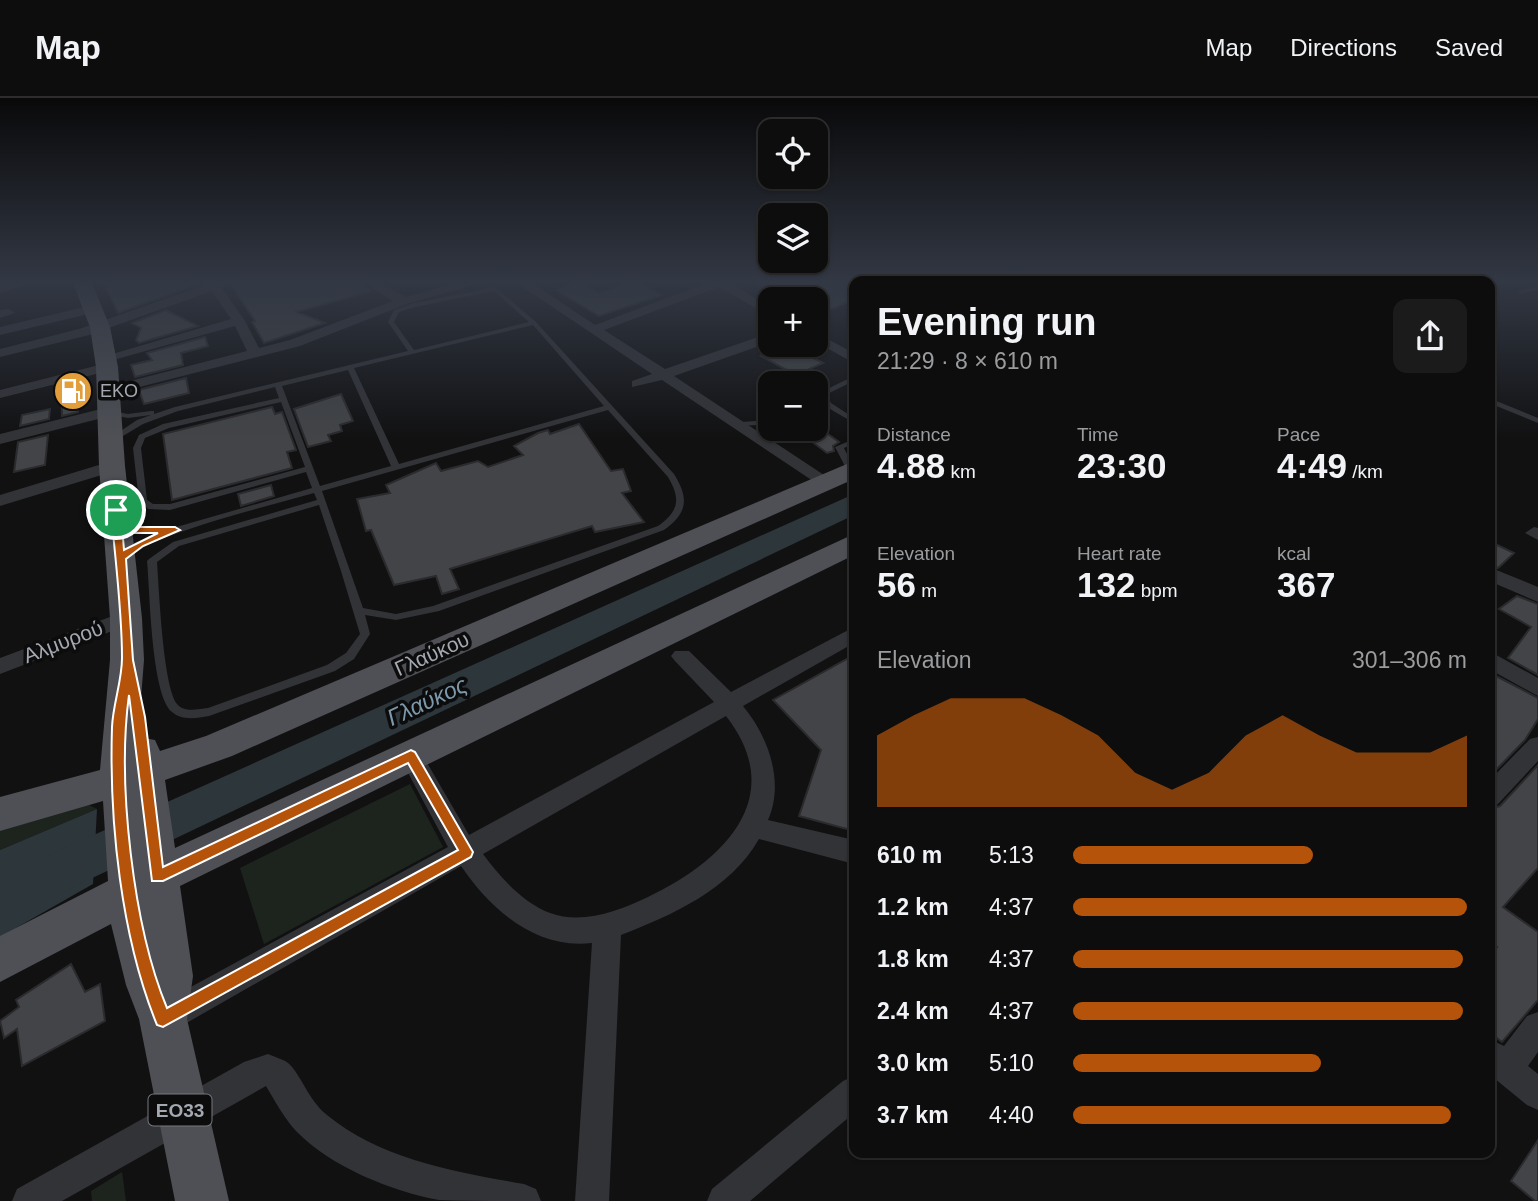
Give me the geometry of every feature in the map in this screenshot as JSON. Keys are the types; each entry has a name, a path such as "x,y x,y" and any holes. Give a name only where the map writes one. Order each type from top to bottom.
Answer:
{"main road":[{"name":"ΕΟ33","path":"100,334 108,382 111,454 126,618 127,660 118,726 133,786 143,875 133,925 140,954 163,1019 181,1114 202,1201"},
{"name":"Γλαύκου","path":"0,814 133,786 846,466"},
{"path":"0,960 143,875 411,756 849,544"}],"street":[{"path":"0,353 51,334"},
{"path":"0,439 108,382 210,334"},
{"path":"246,334 255,354"},
{"path":"0,394 108,382 255,354 320,334"},
{"path":"600,334 741,424 846,466"},
{"path":"636,384 758,341"},
{"path":"828,343 849,354"},
{"path":"0,501 111,454"},
{"path":"1495,576 1538,595"},
{"name":"Αλμυρού","path":"0,666 126,618"},
{"path":"163,1019 849,637"},
{"path":"411,756 466,852 505,899 537,922 573,931 607,928 660,905 704,881 728,863 754,827 763,795 761,763 752,736 727,704 682,656"},
{"path":"1495,663 1538,688"},
{"path":"1495,791 1538,746"},
{"path":"754,827 849,851"},
{"path":"592,1201 607,928"},
{"path":"1538,1027 1498,1061 1538,1094"},
{"path":"29,1201 254,1073 268,1070 277,1074 313,1124 347,1149 423,1178 524,1201"},
{"path":"724,1201 849,1096"}],"lane":[{"path":"400,334 412,352"},
{"path":"108,382 128,415 175,408 486,334"},
{"path":"359,611 396,617 435,609 631,540 673,520 680,512 683,499 677,485 544,334"},
{"path":"350,367 396,467"},
{"path":"828,390 849,380"},
{"path":"278,384 359,611 365,634 350,656 331,668 209,712 192,715 171,706 164,678 152,561 176,544 320,502"},
{"path":"283,399 166,426 142,437 137,448 143,501 151,506 170,507 308,469"},
{"path":"1495,403 1538,421"},
{"path":"828,404 849,418"},
{"path":"120,558 139,544 175,530 609,407"},
{"path":"111,454 140,422 175,408"},
{"path":"741,424 758,423"},
{"path":"116,510 122,521 134,530 175,530"}],"shaded area":[{"path":"410,784 443,847 264,944 240,868"},
{"path":"89,805 97,809 0,850 0,826"},
{"path":"97,809 93,884 0,937 0,850"},
{"path":"122,1172 126,1201 92,1201 91,1191"}],"building":[{"path":"138,334 169,334 139,343 136,340"},
{"path":"259,334 290,334 264,343"},
{"path":"205,337 208,346 181,353 183,365 135,377 131,365 152,360 147,353"},
{"path":"763,357 812,357 823,363 805,371 789,371"},
{"path":"186,378 189,393 144,404 139,390"},
{"path":"77,381 78,412 62,416 62,385"},
{"path":"341,394 353,421 340,425 342,431 328,435 331,441 308,447 294,409"},
{"path":"272,407 275,414 282,412 296,450 287,452 292,468 172,500 163,434"},
{"path":"50,409 49,419 20,426 22,415"},
{"path":"579,424 611,471 623,469 631,491 622,493 644,522 595,532 592,526 450,569 459,589 442,594 436,576 394,585 371,530 366,531 357,499 390,493 386,485 436,463 441,471 478,461 488,467 523,455 514,446 538,433 548,430 550,434"},
{"path":"828,434 839,442 833,446 834,451 827,453 811,441 828,441"},
{"path":"48,435 45,465 14,472 18,442"},
{"path":"271,485 274,496 241,506 238,494"},
{"path":"1495,544 1514,553 1498,568 1495,567"},
{"path":"1517,596 1538,604 1538,675 1508,658 1531,627 1499,609"},
{"path":"849,658 849,830 799,816 821,750 773,700"},
{"path":"1495,677 1538,698 1538,719 1525,740 1495,771"},
{"path":"1538,765 1538,868 1503,907 1538,932 1538,1000 1502,1042 1495,1037 1495,807 1500,806"},
{"path":"71,964 85,992 100,984 105,1021 22,1066 17,1029 4,1038 0,1021 19,1007 16,1000"},
{"path":"1538,1140 1538,1201 1535,1201 1511,1181"}],"waterway":[{"name":"Γλαύκος","path":"0,900 849,505"}],"place":[{"name":"EKO","path":"73,391"}],"route":[{"path":"116,510 122,521 134,530 175,530 139,544 120,558 127,660 139,717 158,877 411,756 466,852 163,1019 149,985 133,925 121,801 118,726 127,660 116,510"}]}
